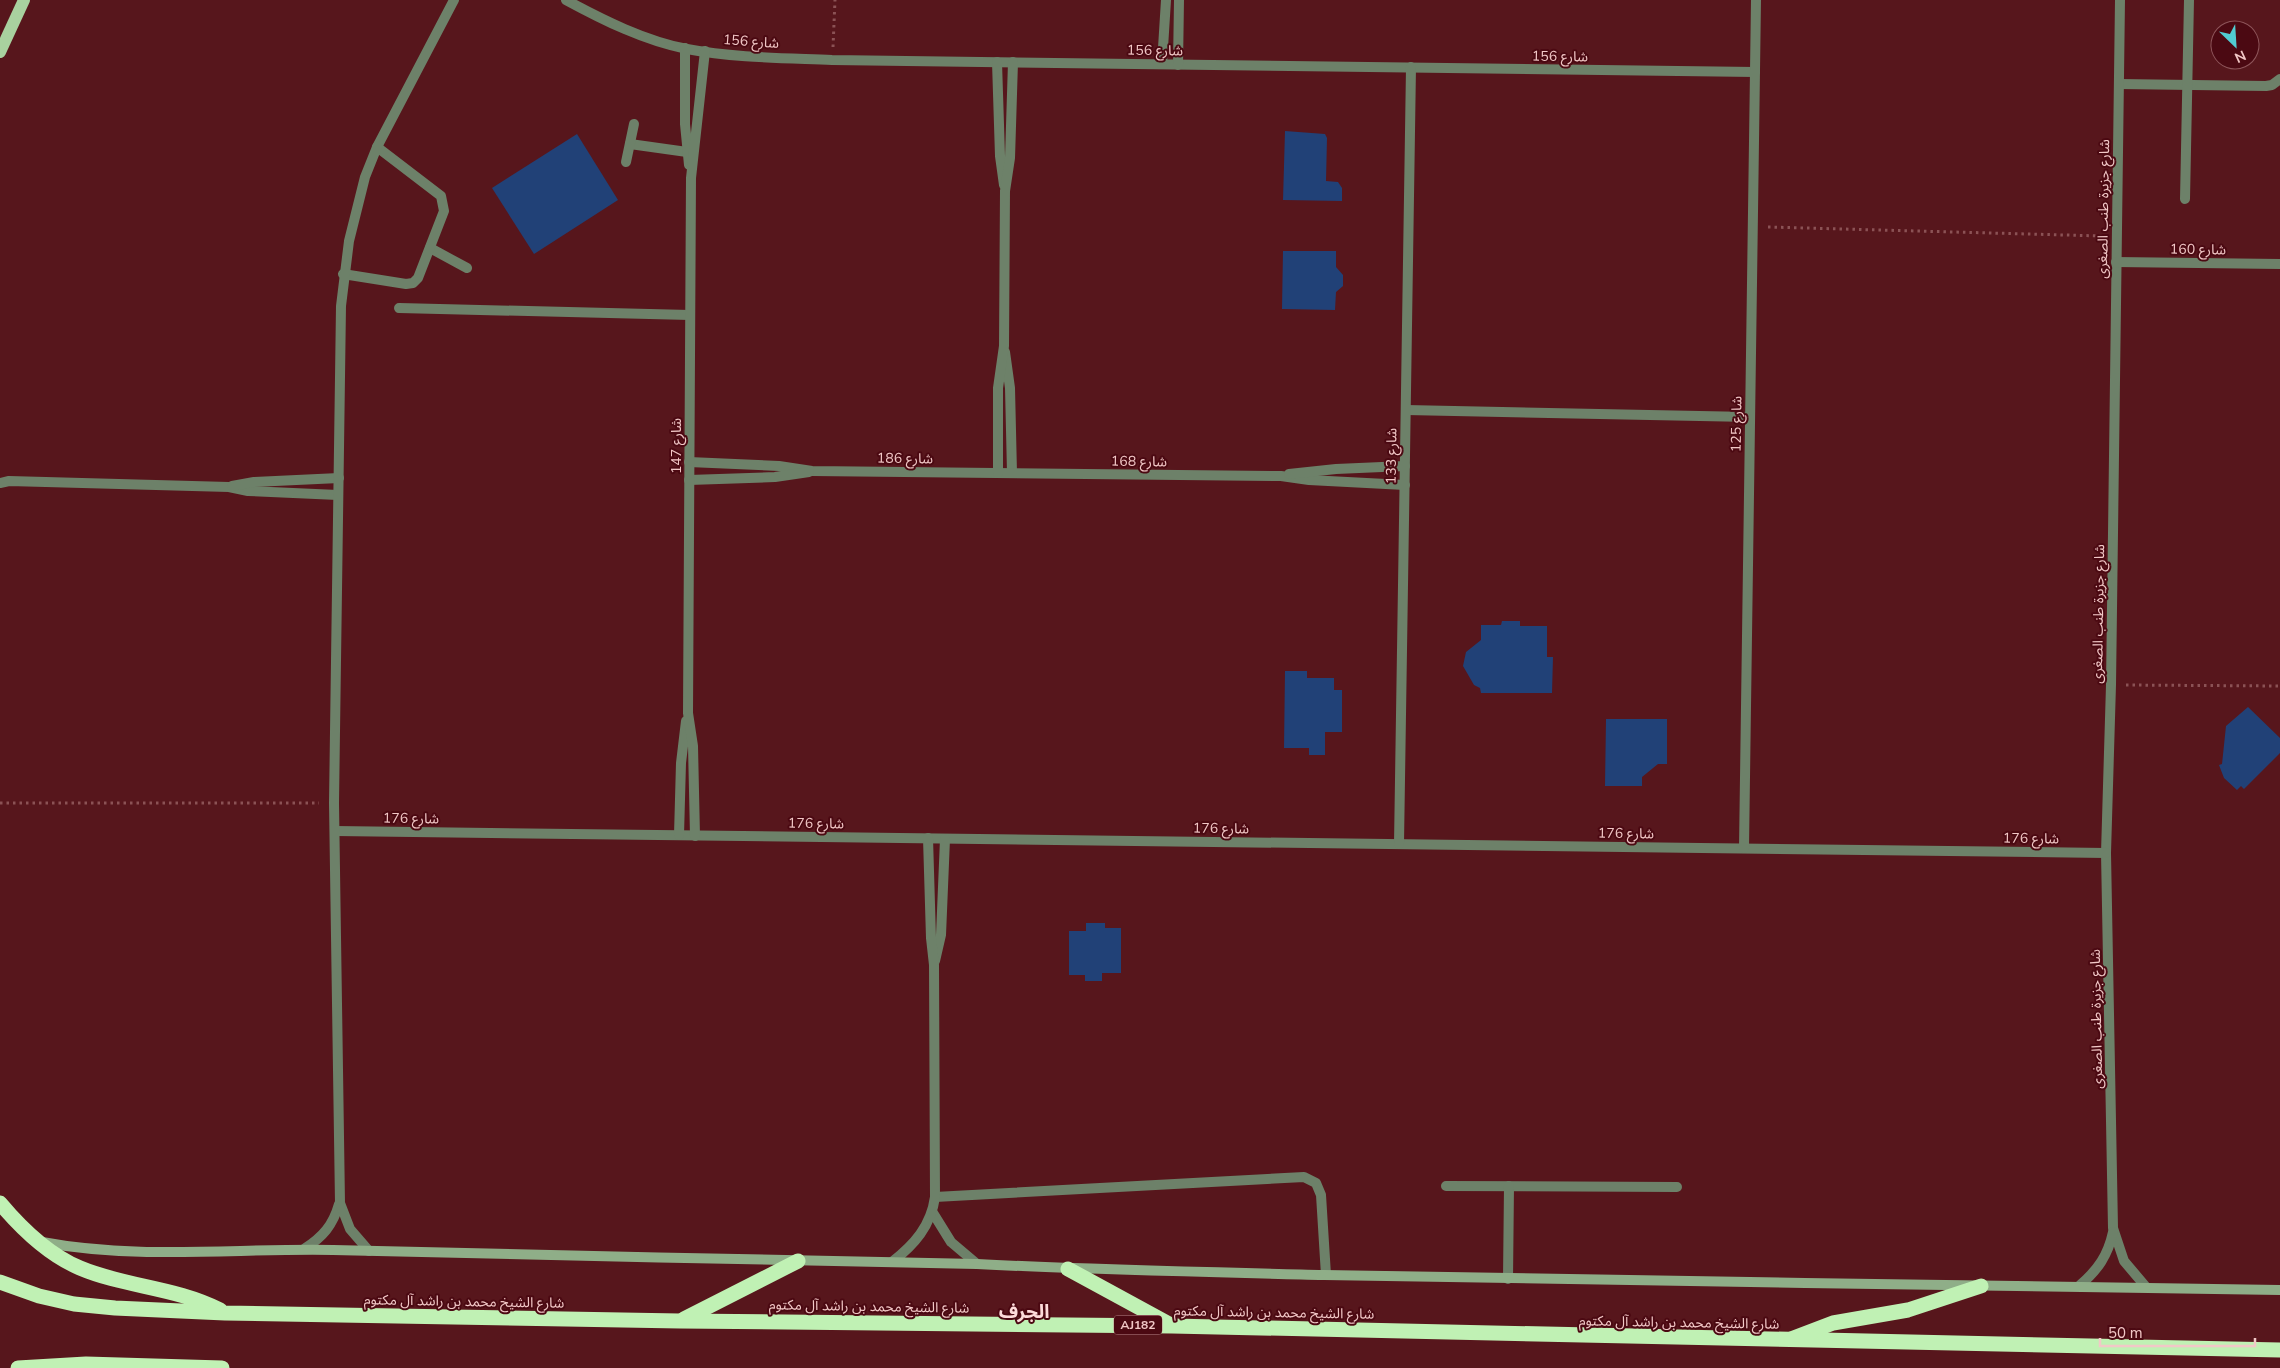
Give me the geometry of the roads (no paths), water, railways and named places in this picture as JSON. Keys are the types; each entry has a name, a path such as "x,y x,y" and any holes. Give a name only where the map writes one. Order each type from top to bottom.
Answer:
{"highway":[{"path":"0,1203 38,1241 54,1254 79,1268 109,1277 180,1293 225,1313"},
{"path":"680,1321 798,1261"},
{"path":"1068,1269 1172,1326"},
{"name":"شارع الشيخ محمد بن راشد آل مكتوم","path":"0,1282 39,1296 74,1304 225,1313 680,1321 1172,1326 1786,1341 2280,1350"},
{"path":"1786,1341 1833,1323 1908,1310 1981,1286"},
{"path":"18,1368 86,1364 222,1368"}],"main road":[{"path":"0,52 24,0"}],"street":[{"path":"369,1251 350,1229 340,1203 334,803 341,306 344,274 356,209 377,147 454,0"},
{"name":"شارع 156","path":"566,0 618,26 685,48 832,60 1754,72"},
{"path":"1162,64 1166,0"},
{"path":"1178,64 1179,0"},
{"name":"شارع 125","path":"1744,848 1756,0"},
{"name":"شارع جزيرة طنب الصغرى","path":"2080,1285 2093,1274 2103,1260 2110,1245 2113,1228 2106,853 2111,685 2120,0"},
{"path":"2186,199 2189,0"},
{"name":"شارع 147","path":"685,48 685,124 691,178"},
{"name":"شارع 147","path":"695,836 693,746 688,713 691,178 704,51"},
{"path":"997,62 1000,156 1006,191"},
{"path":"998,473 998,388 1004,346 1006,191 1010,158 1013,62"},
{"name":"شارع 133","path":"1399,844 1411,67"},
{"path":"2119,84 2266,86 2272,85 2280,79"},
{"path":"626,162 634,124"},
{"path":"630,144 688,152"},
{"path":"344,274 410,284 418,278 444,211 443,201 437,192 377,147"},
{"path":"430,248 466,268"},
{"name":"شارع 160","path":"2116,262 2280,264"},
{"path":"399,308 690,315"},
{"path":"1004,346 1010,388 1012,473"},
{"path":"1406,410 1750,417"},
{"name":"شارع 186","path":"689,462 779,466 812,471 998,473"},
{"name":"شارع 168","path":"1281,476 1322,470 1405,466"},
{"name":"شارع 186","path":"689,480 788,476 812,471"},
{"name":"شارع 168","path":"998,473 1281,476 1309,480 1405,485"},
{"path":"229,487 254,482 338,478"},
{"path":"3,480 229,487 248,491 338,495"},
{"name":"شارع 147","path":"679,835 682,746 688,713"},
{"name":"شارع 176","path":"335,831 2106,853"},
{"path":"892,1262 916,1240 932,1213 935,1197 934,965 931,938 928,838"},
{"path":"934,965 941,935 945,838"},
{"path":"935,1197 1304,1177 1316,1183 1321,1195 1326,1275"},
{"path":"1446,1186 1677,1187"},
{"path":"1508,1279 1509,1186"},
{"path":"304,1249 327,1230 335,1217 340,1203"},
{"path":"932,1213 951,1242 977,1264"},
{"name":"شارع جزيرة طنب الصغرى","path":"2113,1228 2124,1261 2146,1288"},
{"path":"38,1241 78,1248 117,1251 304,1249 977,1264 1068,1269 1508,1279 1981,1286 2080,1285 2280,1290"}],"district":[{"name":"الجرف","path":"1024,1311"}]}
